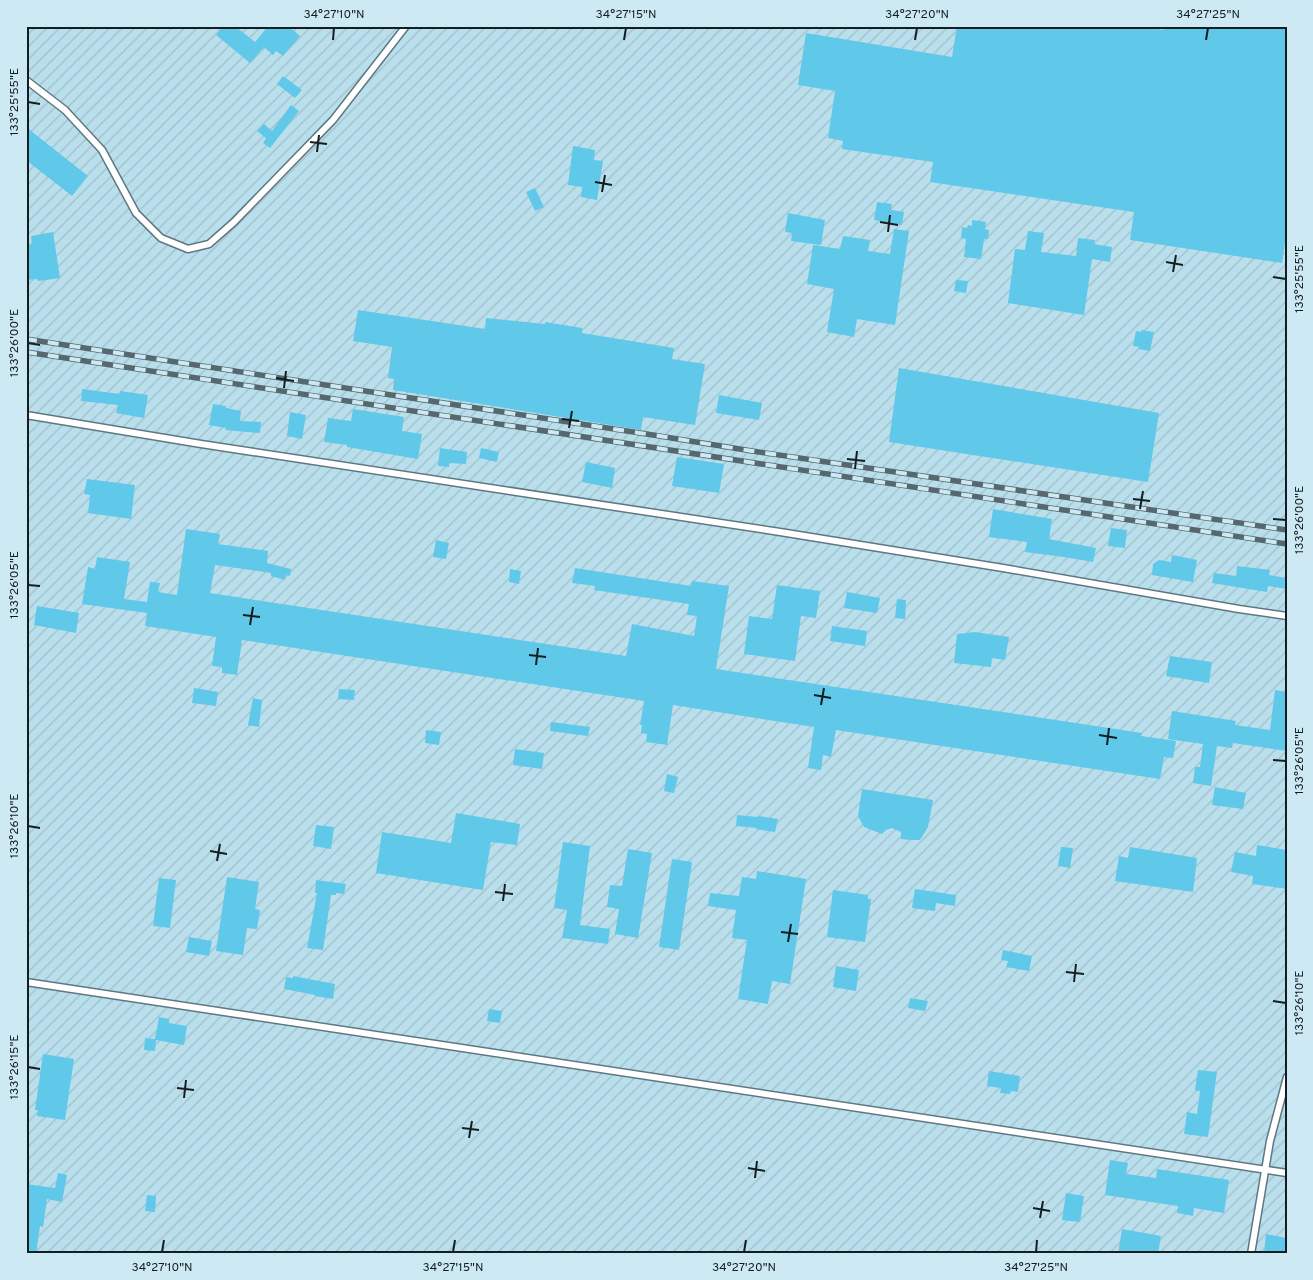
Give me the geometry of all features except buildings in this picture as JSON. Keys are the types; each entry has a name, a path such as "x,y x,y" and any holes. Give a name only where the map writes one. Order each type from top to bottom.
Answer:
{"lane":[{"path":"26,80 65,110 102,150 136,213 161,238 188,249 209,244 234,222 333,120 406,26"},
{"path":"26,415 201,444 1013,569 1287,616"},
{"path":"26,982 1287,1173"},
{"path":"1251,1254 1270,1141 1287,1077"}],"shaded area":[{"path":"26,26 1287,26 1287,1254 26,1254"}],"railway":[{"path":"26,339 752,451 1287,530"},
{"path":"26,352 1287,544"}]}
